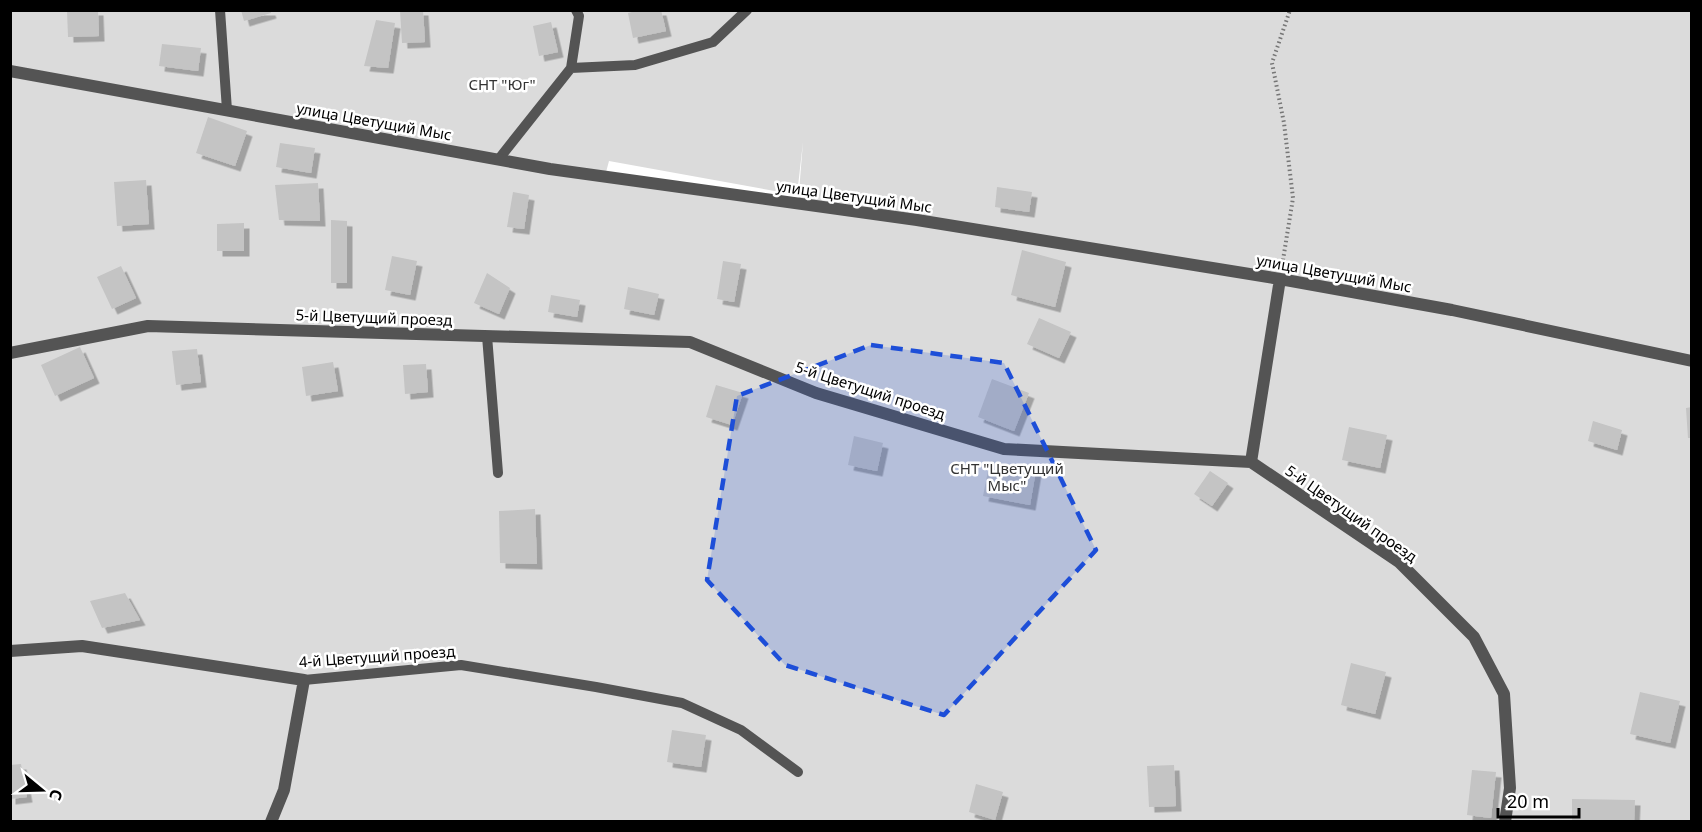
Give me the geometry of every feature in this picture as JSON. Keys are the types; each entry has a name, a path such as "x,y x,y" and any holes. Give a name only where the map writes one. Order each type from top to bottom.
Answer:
{"street":[{"name":"улица Цветущий Мыс","path":"10,70 498,160 917,220 1280,279 1452,310 1692,361"},
{"path":"1251,462 1280,279"},
{"name":"5-й Цветущий проезд","path":"10,353 148,326 690,342 816,393 1004,449 1251,462 1399,562 1474,637 1503,694 1510,788 1505,822"},
{"name":"4-й Цветущий проезд","path":"10,651 82,646 304,680"},
{"path":"271,822 284,790 304,680"}],"lane":[{"path":"220,10 227,110"},
{"path":"498,160 571,68 579,16 576,10"},
{"path":"571,68 634,65 713,42 747,10"},
{"path":"487,336 498,473"},
{"name":"4-й Цветущий проезд","path":"304,680 461,665 682,703 741,730 798,772"}],"path":[{"path":"1280,279 1293,198 1284,123 1272,63 1290,10"}],"highlighted area":[{"path":"871,345 1004,363 1096,550 944,715 785,665 707,580 737,396"}],"green space":[{"name":"СНТ \"Цветущий Мыс\"","path":"10,11 1691,11 1691,821 11,821","holes":["803,142 798,204 605,176 609,161 797,195"]}],"building":[{"path":"67,10 98,10 99,36 68,37"},
{"path":"241,10 270,10 271,13 244,21"},
{"path":"400,10 423,10 425,42 402,43"},
{"path":"640,10 661,10 666,31 633,38 628,13"},
{"path":"376,20 395,23 388,68 364,66"},
{"path":"551,22 558,52 539,56 533,26"},
{"path":"162,44 201,48 198,71 159,66"},
{"path":"208,117 247,131 235,166 196,153"},
{"path":"280,143 315,148 311,173 276,167"},
{"path":"146,180 149,224 117,226 114,182"},
{"path":"318,183 320,221 279,220 275,185"},
{"path":"997,187 1032,192 1029,212 995,207"},
{"path":"513,192 529,195 524,229 507,227"},
{"path":"331,220 347,221 347,283 331,283"},
{"path":"244,223 244,251 217,251 217,224"},
{"path":"1022,250 1066,262 1055,307 1011,295"},
{"path":"392,256 417,261 410,295 385,290"},
{"path":"723,261 741,264 734,302 717,299"},
{"path":"121,266 136,298 112,309 97,277"},
{"path":"487,273 510,288 499,314 474,303"},
{"path":"628,287 659,294 654,315 624,309"},
{"path":"551,295 580,300 577,317 548,312"},
{"path":"1039,318 1071,332 1059,358 1027,344"},
{"path":"80,347 94,378 55,396 41,365"},
{"path":"197,349 201,382 176,385 172,351"},
{"path":"333,362 338,391 306,396 302,367"},
{"path":"426,364 428,392 405,394 403,365"},
{"path":"992,379 1029,393 1014,431 978,417"},
{"path":"716,385 743,393 732,425 706,417"},
{"path":"1692,407 1692,438 1688,438 1686,408"},
{"path":"1593,421 1622,430 1617,450 1588,441"},
{"path":"1349,427 1387,435 1380,468 1342,460"},
{"path":"854,436 883,443 877,471 848,465"},
{"path":"990,461 1036,470 1030,505 983,496"},
{"path":"1210,471 1228,483 1212,506 1194,494"},
{"path":"535,509 537,564 500,563 499,511"},
{"path":"125,593 140,620 102,628 90,601"},
{"path":"1351,663 1386,672 1375,714 1341,705"},
{"path":"1640,692 1680,701 1670,743 1630,734"},
{"path":"672,730 706,735 701,767 667,762"},
{"path":"21,764 27,797 10,799 10,765"},
{"path":"1174,765 1176,806 1149,807 1147,766"},
{"path":"1472,770 1496,772 1491,818 1467,815"},
{"path":"976,784 1003,792 995,820 969,812"},
{"path":"1572,799 1635,800 1634,822 1572,822"}],"park label":[{"name":"СНТ \"Юг\"","path":"502,85"}]}
